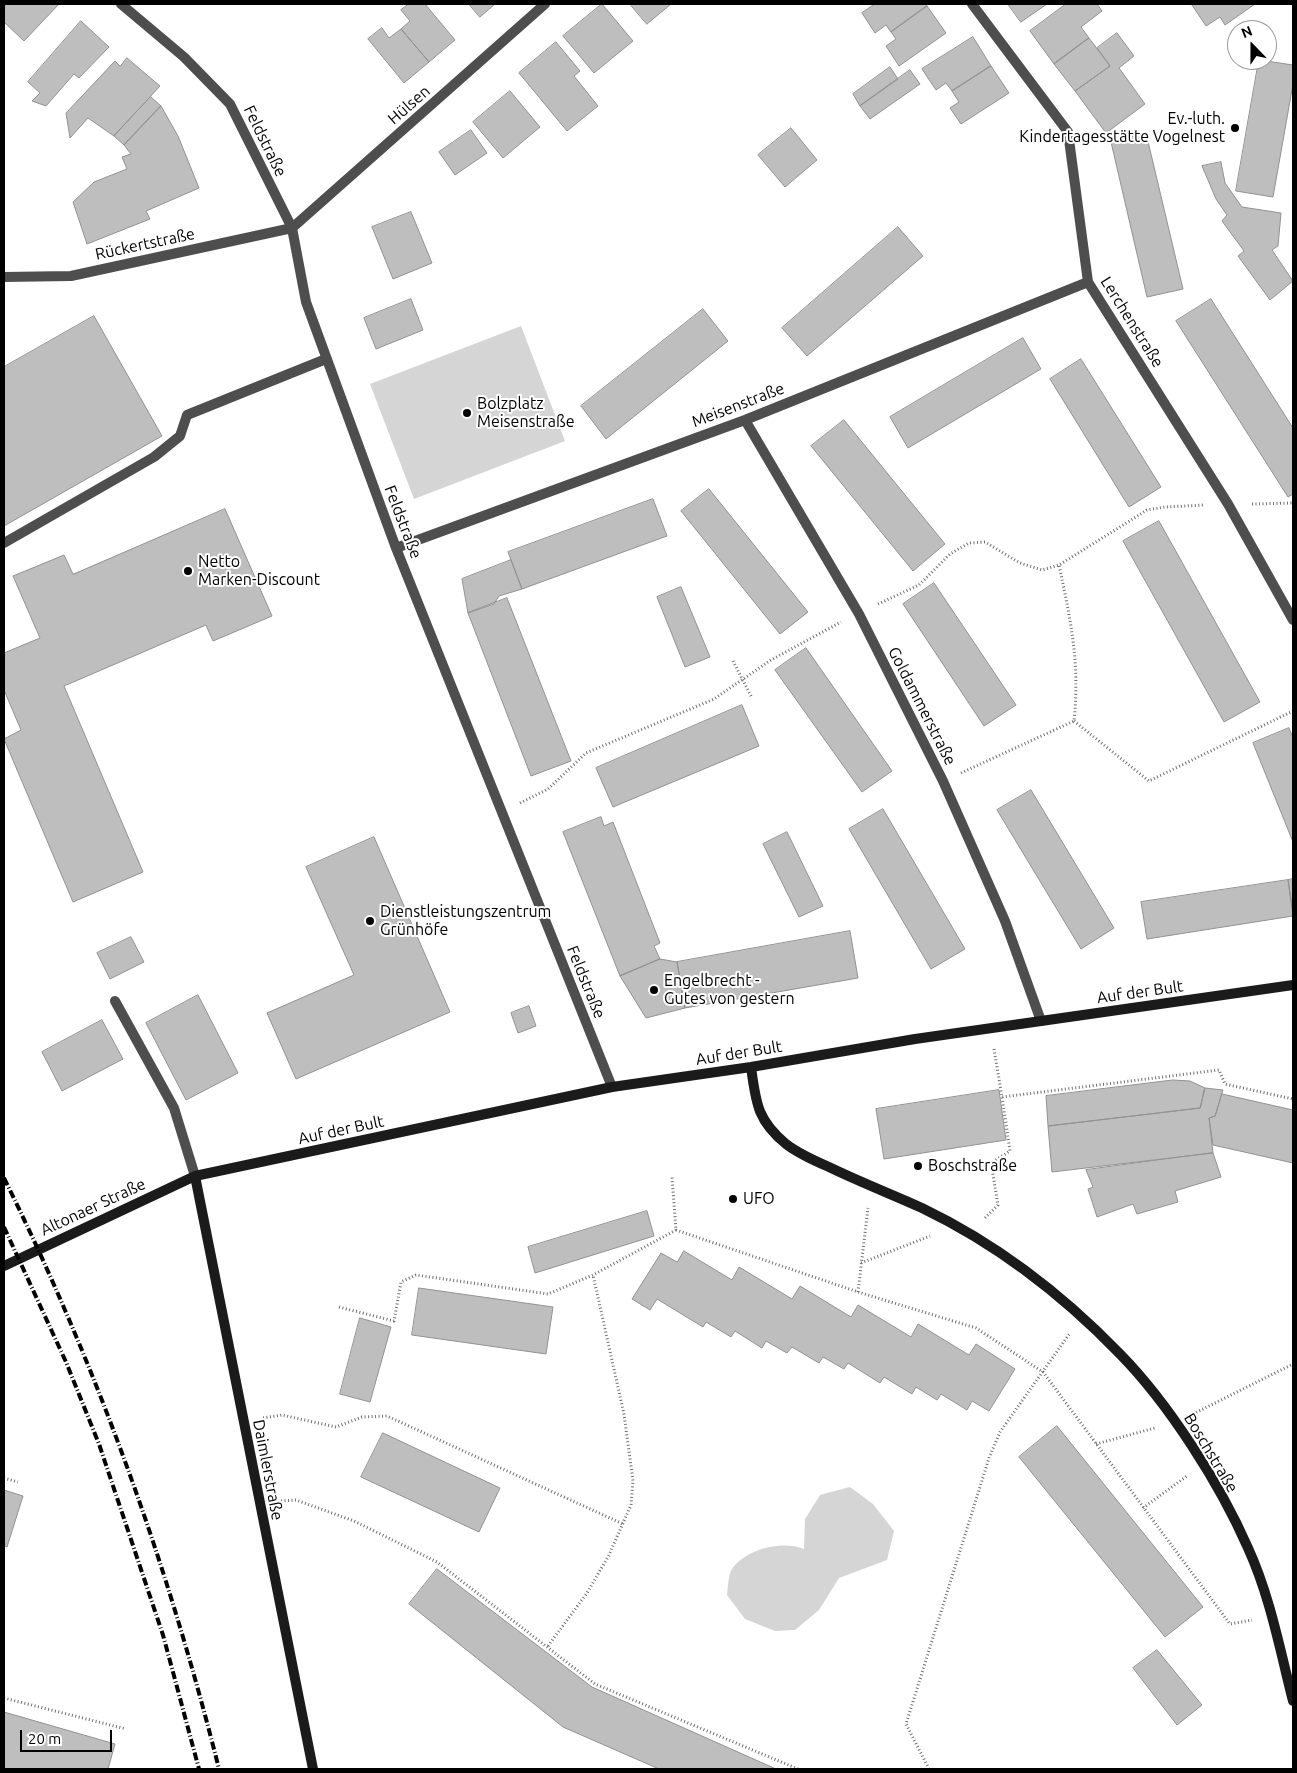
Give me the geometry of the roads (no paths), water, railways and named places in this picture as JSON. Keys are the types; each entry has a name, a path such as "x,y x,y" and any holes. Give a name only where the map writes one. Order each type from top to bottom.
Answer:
{"street":[{"name":"Feldstraße","path":"121,4 184,57 230,104 292,228 306,302 396,548 612,1087"},
{"name":"Hülsen","path":"292,228 545,4"},
{"name":"Lerchenstraße","path":"972,4 1068,132 1088,282 1228,504 1293,620"},
{"name":"Rückertstraße","path":"4,277 71,276 292,228"},
{"name":"Meisenstraße","path":"396,548 745,420 1088,282"},
{"path":"4,543 161,452 180,436 187,415 326,359"},
{"name":"Goldammerstraße","path":"745,420 859,614 943,782 1005,921 1041,1021"},
{"name":"Auf der Bult","path":"194,1176 612,1087 751,1067 990,1028 1293,985"},
{"path":"115,1001 174,1108 194,1176"},
{"name":"Boschstraße","path":"751,1067 755,1097 762,1120 787,1145 810,1159 956,1225 1017,1264 1082,1317 1121,1354 1155,1392 1202,1465 1249,1549 1272,1616 1293,1701"},
{"name":"Altonaer Straße","path":"4,1266 194,1176"},
{"name":"Daimlerstraße","path":"194,1176 312,1769"}],"railway":[{"path":"4,1178 70,1321 127,1468 177,1617 219,1769"},
{"path":"4,1227 66,1362 99,1444 163,1635 199,1769"}],"place":[{"name":"Ev.-luth. Kindertagesstätte Vogelnest","path":"1235,128"},
{"name":"Bolzplatz Meisenstraße","path":"467,413"},
{"name":"Netto Marken-Discount","path":"188,571"},
{"name":"Dienstleistungszentrum Grünhöfe","path":"370,921"},
{"name":"Engelbrecht - Gutes von gestern","path":"654,990"},
{"name":"Boschstraße","path":"918,1166"},
{"name":"UFO","path":"733,1199"}]}
